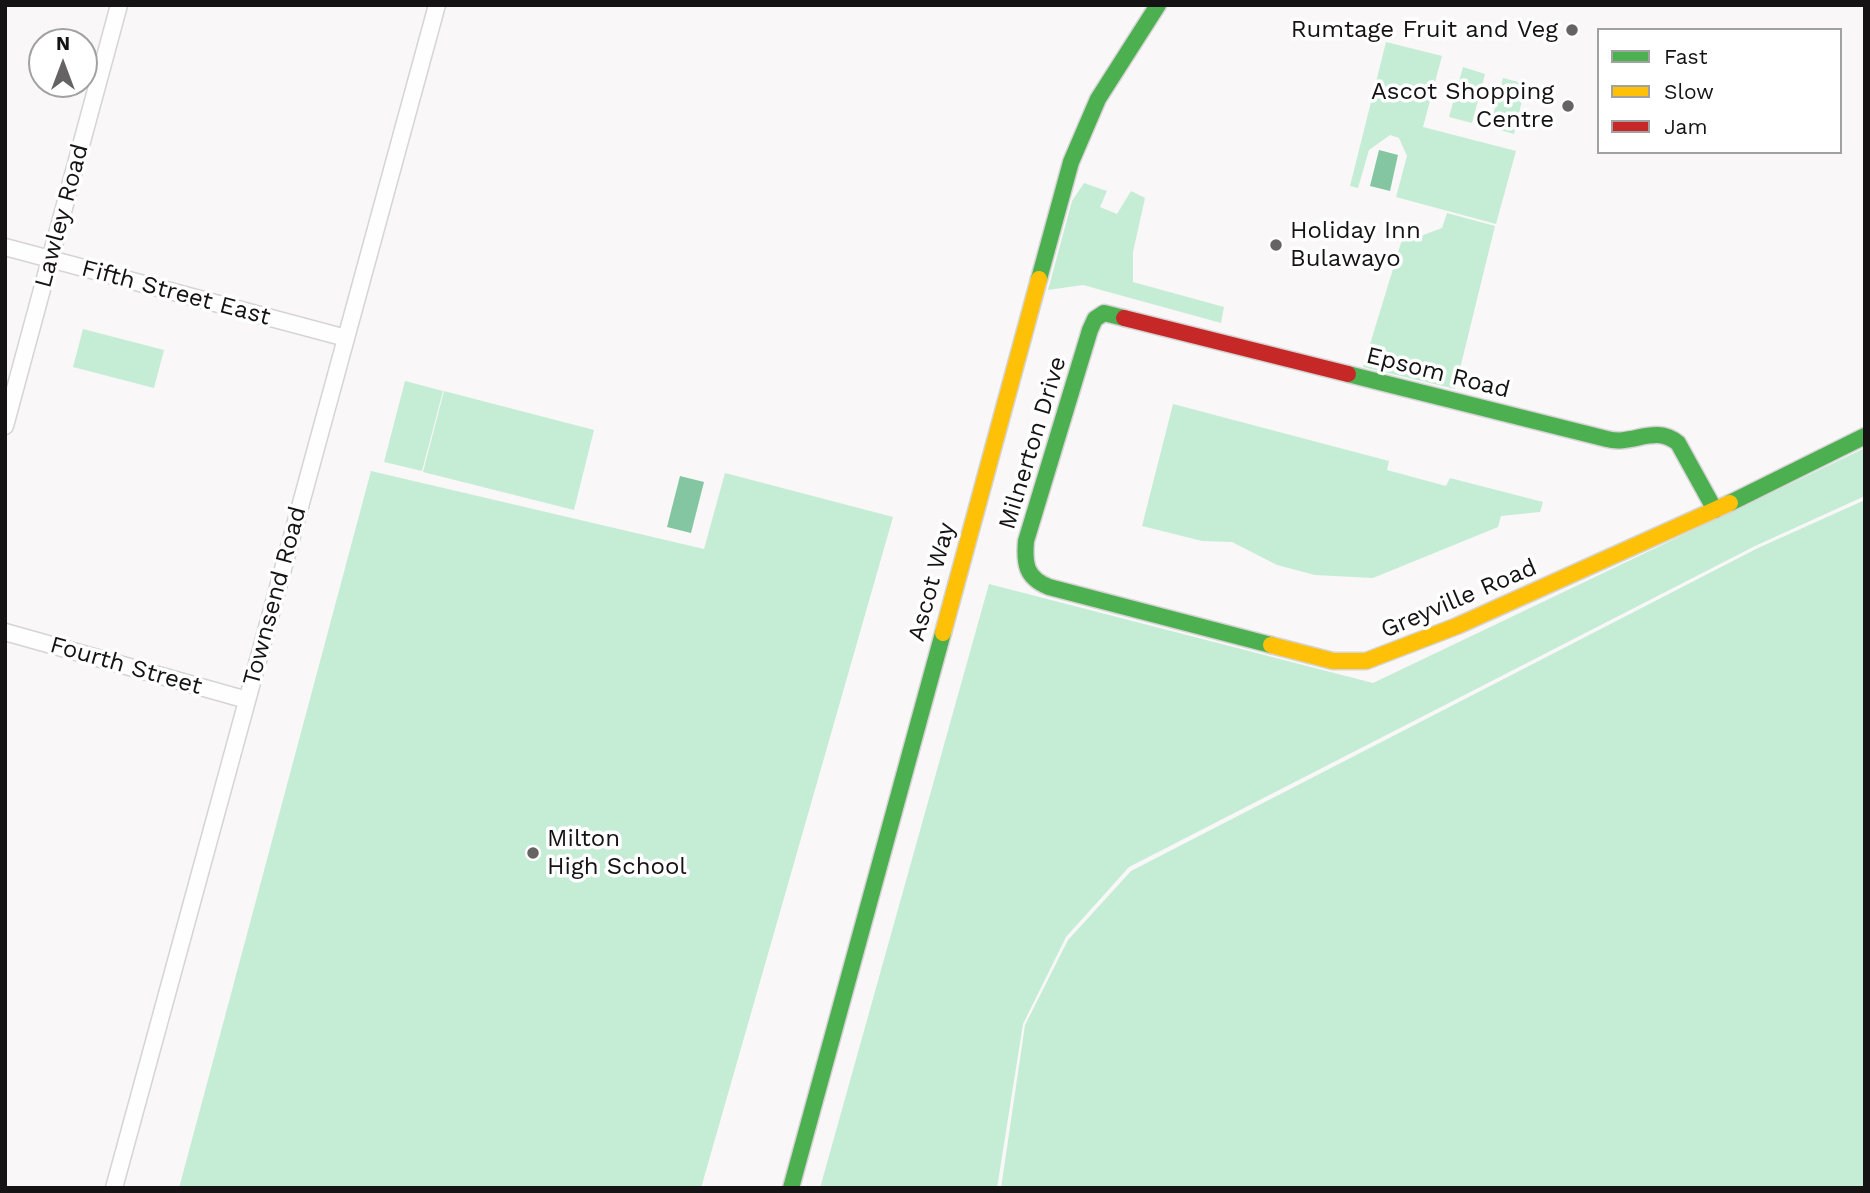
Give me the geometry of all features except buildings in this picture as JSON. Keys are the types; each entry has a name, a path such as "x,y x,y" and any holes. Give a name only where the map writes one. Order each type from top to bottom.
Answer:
{"street":[{"name":"Lawley Road","path":"5,426 119,5"},
{"name":"Townsend Road","path":"114,1188 437,5"},
{"name":"Ascot Way","path":"791,1188 1071,162 1098,99 1158,5"},
{"name":"Fifth Street East","path":"5,247 346,338"},
{"name":"Epsom Road","path":"1111,313 1614,441 1660,434 1669,436 1678,443 1714,510"},
{"name":"Milnerton Drive","path":"1049,587 1030,578 1026,569 1026,541 1090,330 1095,318 1111,313"},
{"name":"Greyville Road","path":"1049,587 1321,658 1366,662 1457,626 1714,510 1865,436"},
{"name":"Fourth Street","path":"5,632 247,700"}],"shaded area":[{"path":"1386,42 1442,56 1423,127 1516,151 1496,224 1396,197 1407,156 1399,138 1390,135 1369,150 1358,188 1350,186"},
{"path":"1463,67 1485,74 1472,123 1449,117"},
{"path":"1503,78 1526,84 1514,134 1490,127"},
{"path":"1379,150 1398,155 1390,191 1370,186"},
{"path":"1084,183 1107,191 1100,207 1117,214 1131,191 1145,198 1133,252 1133,282 1224,307 1221,323 1083,285 1048,290 1072,201"},
{"path":"1447,213 1495,226 1455,389 1363,367 1404,233 1418,237 1442,228"},
{"path":"83,329 164,350 154,388 73,367"},
{"path":"405,381 443,391 422,471 384,462"},
{"path":"444,391 594,430 574,510 423,472"},
{"path":"1173,404 1389,461 1387,470 1446,486 1450,478 1543,502 1540,512 1501,516 1498,527 1373,578 1315,575 1277,565 1232,542 1202,541 1142,526"},
{"path":"1865,448 1865,496 1755,546 1129,867 1066,937 1023,1024 997,1188 820,1188 989,584 1373,683"},
{"path":"371,471 704,549 725,473 893,517 701,1188 179,1188"},
{"path":"680,476 704,482 691,533 667,527"},
{"path":"1865,500 1865,1188 1001,1188 1025,1025 1068,940 1131,871 1758,548"}],"traffic: fast":[{"path":"1039,279 1071,162 1098,99 1158,5"},
{"path":"1124,318 1104,313 1095,319 1090,330 1026,541 1028,569 1035,579 1049,587 1271,645"},
{"path":"1348,374 1607,439 1626,440 1652,435 1669,438 1678,443 1715,510"},
{"path":"1730,503 1865,436"},
{"path":"791,1188 943,633"}],"traffic: slow":[{"path":"943,633 1039,279"},
{"path":"1271,645 1333,661 1366,661 1457,626 1730,503"}],"traffic: jam":[{"path":"1124,318 1348,374"}],"place":[{"name":"Rumtage Fruit and Veg","path":"1572,30"},
{"name":"Ascot Shopping Centre","path":"1568,106"},
{"name":"Holiday Inn Bulawayo","path":"1276,245"},
{"name":"Milton High School","path":"533,853"}]}
